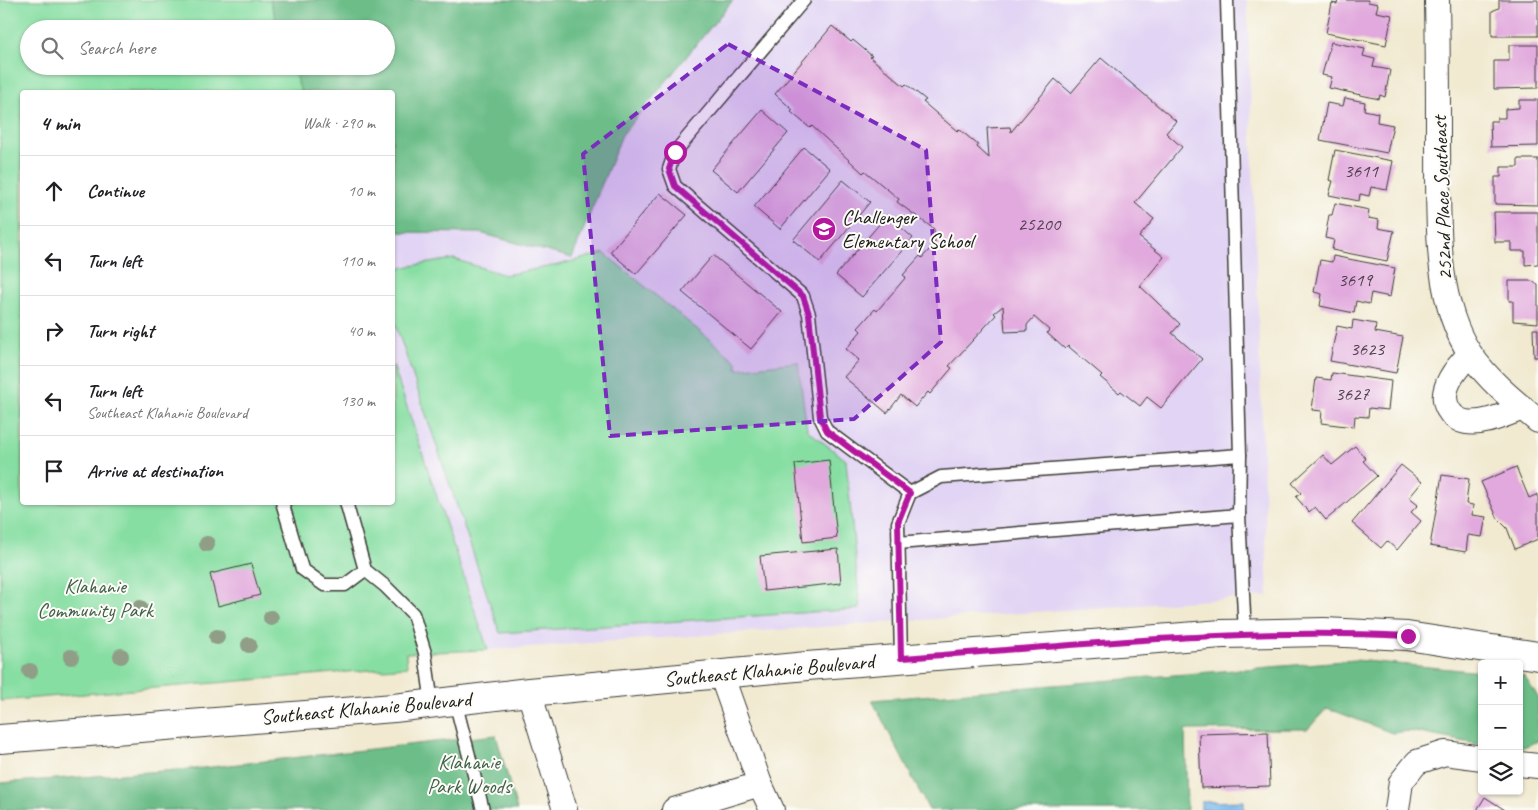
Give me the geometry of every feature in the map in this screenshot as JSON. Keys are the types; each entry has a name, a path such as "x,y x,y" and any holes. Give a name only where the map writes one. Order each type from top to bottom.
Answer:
{"street":[{"name":"252nd Place Southeast","path":"1437,0 1439,226 1442,262 1451,314 1470,354 1489,379 1530,415"},
{"path":"1470,354 1453,373 1447,385 1445,397 1448,410 1454,417 1466,422 1530,415"},
{"name":"Southeast Klahanie Boulevard","path":"0,739 444,702 529,692 901,658 1245,634 1324,632 1408,636 1538,656"},
{"path":"722,674 760,784 772,810"},
{"path":"529,692 566,810"},
{"path":"1397,810 1401,782 1417,762 1445,753 1478,757"},
{"path":"1523,764 1538,766"},
{"path":"674,810 760,784"}],"lane":[{"path":"804,0 675,152 669,169 675,186 803,296 809,314 820,417 827,431 910,493"},
{"path":"1227,0 1240,455 1239,514 1245,634"},
{"path":"901,658 898,522 910,493 941,477 1240,455"},
{"path":"283,505 302,569 324,585 345,585 364,570"},
{"path":"347,505 364,570 386,586 413,614 425,653 483,810"},
{"path":"898,543 1239,514"}],"highlighted area":[{"path":"728,44 926,150 941,342 854,419 610,436 583,154"}],"shaded area":[{"name":"Challenger Elementary School","path":"270,0 1247,0 1268,596 488,650 395,371 395,90 392,90 388,75 395,75 395,20 350,20"}],"green space":[{"name":"Klahanie Community Park","path":"0,0 272,0 278,20 20,20 20,75 297,75 301,90 20,90 20,505 395,505 395,371 488,650 406,653 407,667 0,701"},
{"path":"270,0 733,0 622,135 572,258 480,233 395,232 395,90 300,90 295,75 395,75 395,20 276,20"},
{"path":"604,253 737,362 737,369 798,362 807,430 846,460 860,609 500,633 395,323 395,269 454,259 505,275 558,265"},
{"path":"1355,660 1478,672 1478,744 1409,731 1392,733 1327,708 1308,729 1185,730 1187,810 929,810 872,700"},
{"path":"1523,676 1538,697 1538,741 1523,747"},
{"name":"Klahanie Park Woods","path":"496,735 517,810 0,810 0,783 203,768"}],"water":[{"path":"1244,801 1244,810 1201,810 1201,802"}],"building":[{"path":"1338,0 1368,0 1368,2 1378,4 1376,12 1392,15 1386,45 1326,33 1332,3 1337,4"},
{"path":"1499,0 1538,0 1538,36 1492,36 1492,11 1499,8"},
{"path":"832,26 851,42 853,40 904,86 906,84 926,100 923,102 957,131 959,129 978,145 977,147 989,158 987,128 1010,127 1011,132 1055,79 1071,93 1101,58 1176,121 1166,133 1182,147 1135,203 1154,219 1139,237 1164,257 1140,286 1180,324 1172,333 1202,359 1161,408 1147,397 1140,406 1121,391 1119,393 1100,377 1102,375 1068,346 1065,349 1047,333 1049,330 1034,317 1027,325 1027,331 1005,332 1003,306 994,313 996,315 949,366 952,368 930,394 928,392 915,407 901,395 887,413 844,377 859,360 846,349 861,331 858,328 875,309 877,311 906,277 903,275 935,243 934,229 897,202 899,199 865,171 863,173 812,126 810,128 791,112 793,110 775,94"},
{"path":"1331,42 1365,49 1363,56 1375,59 1373,67 1390,70 1385,97 1380,95 1379,99 1329,88 1332,77 1322,75"},
{"path":"1509,45 1538,45 1538,88 1494,89 1494,61 1509,61"},
{"path":"1345,98 1365,102 1364,110 1378,113 1377,122 1393,125 1387,153 1320,140 1327,103 1343,106"},
{"path":"1519,100 1538,100 1538,146 1491,147 1490,121 1497,121 1497,118 1505,118 1505,109 1519,108"},
{"path":"762,110 788,133 738,192 711,170"},
{"path":"804,147 830,169 780,229 754,207"},
{"path":"1335,150 1393,161 1387,190 1371,187 1369,196 1360,194 1359,201 1329,195 1333,181 1329,180"},
{"path":"1518,159 1538,159 1538,205 1495,204 1495,177 1501,177 1501,167 1518,167"},
{"path":"843,180 870,202 820,262 793,240"},
{"path":"660,193 687,215 636,274 610,252"},
{"path":"1335,203 1369,210 1368,218 1379,220 1378,228 1394,231 1387,261 1332,250 1334,240 1325,238 1329,215 1332,215"},
{"path":"1494,212 1538,212 1538,264 1525,265 1525,251 1511,251 1511,242 1495,242"},
{"path":"887,215 913,238 862,297 836,275"},
{"path":"713,255 782,312 751,349 682,292"},
{"path":"1333,256 1395,268 1390,297 1371,293 1369,304 1356,301 1354,313 1320,306 1322,294 1314,292 1320,260 1332,262"},
{"path":"1509,281 1532,281 1538,285 1538,323 1513,321 1513,301 1509,301"},
{"path":"1353,320 1376,324 1375,332 1403,337 1396,373 1330,361 1337,326 1352,329"},
{"path":"1533,329 1538,329 1538,357 1534,357"},
{"path":"1332,373 1391,381 1388,410 1369,408 1368,417 1355,416 1354,427 1321,423 1322,411 1312,410 1316,378 1331,380"},
{"path":"1355,446 1366,459 1363,461 1377,476 1326,520 1315,507 1309,512 1296,497 1301,493 1292,483 1323,455 1332,465"},
{"path":"829,460 837,538 803,542 795,464"},
{"path":"1401,465 1422,482 1409,498 1418,505 1411,512 1421,521 1397,550 1387,541 1381,548 1352,523"},
{"path":"1516,467 1529,498 1538,494 1538,539 1515,549 1507,528 1498,519 1481,482"},
{"path":"1442,475 1469,479 1466,504 1473,505 1472,515 1486,517 1482,537 1468,535 1466,552 1430,546"},
{"path":"838,549 841,583 764,591 760,556"},
{"path":"251,564 260,595 218,606 210,574"},
{"path":"1268,732 1270,786 1201,788 1199,734"},
{"path":"1485,797 1505,810 1477,810"}],"place":[{"name":"Challenger Elementary School","path":"824,229"}],"route":[{"path":"675,152 669,169 675,186 803,296 809,314 820,417 827,431 910,493 898,522 901,658 1222,634 1324,632 1408,636"}]}
